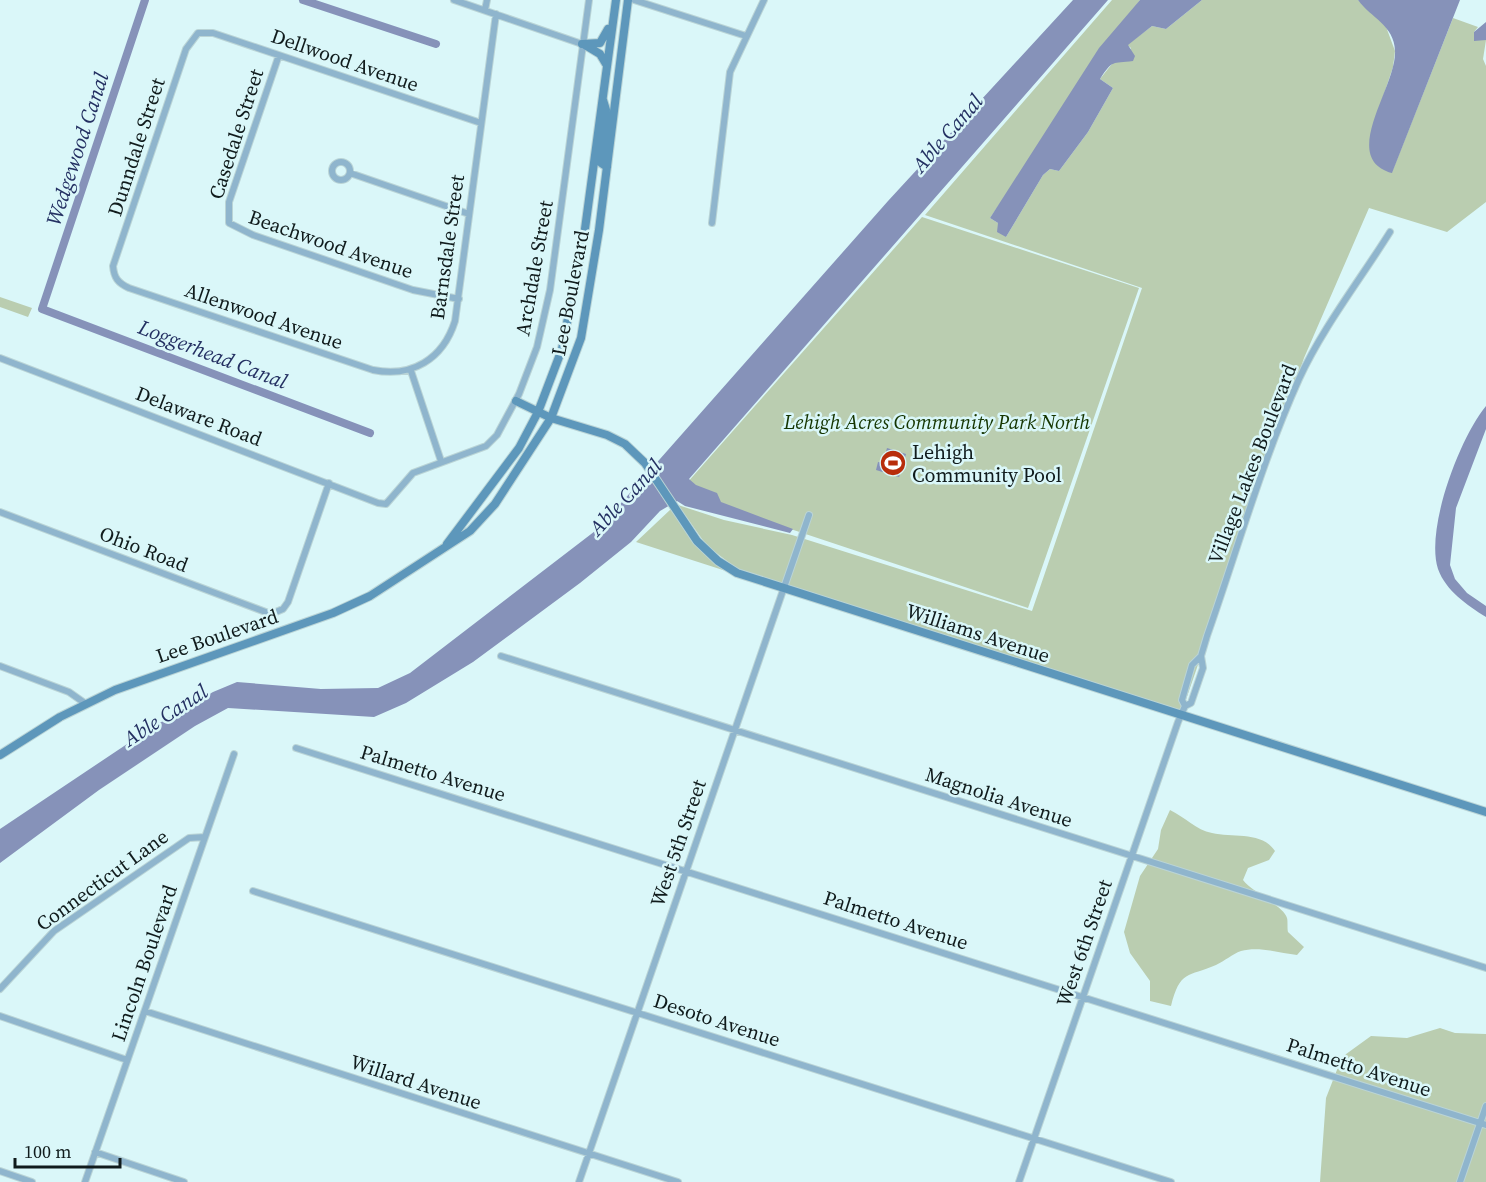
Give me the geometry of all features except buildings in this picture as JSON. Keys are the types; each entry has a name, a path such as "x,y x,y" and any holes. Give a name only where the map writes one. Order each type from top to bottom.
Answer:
{"main road":[{"name":"Lee Boulevard","path":"444,549 519,448 538,412 556,369 569,323 585,229 616,0"},
{"name":"Lee Boulevard","path":"0,755 86,704 147,678 349,606 388,585 470,531 495,504 551,418 581,338 608,167 628,0"},
{"path":"582,44 602,41 612,20"},
{"path":"582,44 597,51 606,64"},
{"path":"602,97 606,110 601,163 608,167"},
{"name":"Williams Avenue","path":"516,400 551,418 616,439 645,463 697,541 718,561 737,573 1486,812"}],"street":[{"path":"454,0 582,44"},
{"path":"485,10 487,0"},
{"name":"Archdale Street","path":"386,504 406,478 441,461 486,446 497,435 516,400 537,347 545,318 589,0"},
{"path":"634,0 747,36"},
{"path":"712,223 730,72 764,0"},
{"name":"Barnsdale Street","path":"411,371 436,354 448,340 455,321 496,14"},
{"name":"Dellwood Avenue","path":"198,33 213,33 481,123"},
{"name":"Dunndale Street","path":"114,275 113,266 186,49 198,33"},
{"name":"Casedale Street","path":"229,223 229,202 279,55"},
{"path":"350,174 470,214"},
{"name":"Beachwood Avenue","path":"229,223 253,235 413,290 459,299"},
{"name":"Village Lakes Boulevard","path":"1185,706 1191,703 1203,668 1201,656 1269,455 1300,379 1390,232"},
{"name":"Allenwood Avenue","path":"114,275 120,283 129,288 342,360 383,372 411,371"},
{"name":"Delaware Road","path":"0,358 386,504"},
{"path":"411,371 441,461"},
{"name":"Ohio Road","path":"0,512 265,613 278,613 288,602 329,483"},
{"name":"West 5th Street","path":"579,1182 809,515"},
{"name":"Magnolia Avenue","path":"501,656 1486,968"},
{"name":"Village Lakes Boulevard","path":"1182,715 1185,706 1182,700 1192,664 1201,656"},
{"path":"0,666 69,692 86,704"},
{"name":"West 6th Street","path":"1019,1182 1182,715"},
{"name":"Palmetto Avenue","path":"296,748 1483,1124"},
{"name":"Lincoln Boulevard","path":"85,1182 234,754"},
{"name":"Connecticut Lane","path":"0,989 54,931 189,838 206,837"},
{"name":"Desoto Avenue","path":"253,891 1171,1182"},
{"name":"Willard Avenue","path":"145,1011 678,1182"},
{"path":"0,1016 127,1060"},
{"path":"1460,1182 1483,1124 1486,1106"},
{"path":"95,1152 184,1182"},
{"path":"0,1171 32,1182"}],"green space":[{"path":"1112,0 1140,0 990,218 998,223 1006,237 1043,175 1050,169 1059,171 1088,132 1113,88 1100,79 1115,60 1123,62 1131,48 1127,45 1152,26 1166,29 1202,0 1358,0 1385,24 1395,51 1393,67 1374,124 1392,172 1453,18 1478,27 1474,32 1474,40 1486,40 1483,59 1486,66 1486,202 1447,232 1369,208 1304,358 1182,711 739,570 707,546 678,505 724,520 792,535 1032,611 1142,288 925,215"},
{"name":"Lehigh Acres Community Park North","path":"922,217 1139,288 1028,608 679,492"},
{"path":"0,297 32,308 28,317 0,307"},
{"path":"671,509 694,543 726,571 636,542"},
{"path":"1170,810 1206,831 1263,840 1275,851 1269,860 1248,868 1243,880 1285,913 1288,932 1304,947 1297,955 1262,950 1238,952 1182,980 1174,994 1171,1006 1150,1001 1150,981 1130,953 1124,932 1140,876 1158,849 1161,830"},
{"path":"1440,1028 1455,1033 1486,1034 1486,1182 1320,1182 1326,1098 1342,1057 1371,1036 1407,1038"}],"water":[{"path":"1073,0 1108,0 689,479 696,485 717,493 721,502 793,529 790,533 685,506 677,501 660,511 631,542 580,583 473,662 406,703 374,717 228,708 195,726 99,790 0,863 0,829 151,728 213,692 237,682 321,689 378,688 410,673 599,528 888,201"},
{"path":"1140,0 1202,0 1166,29 1152,26 1128,45 1135,56 1133,61 1111,65 1100,79 1113,88 1088,132 1059,171 1050,169 1043,175 1006,237 997,232 998,223 990,218 1099,48"},
{"path":"1358,0 1460,0 1392,173 1377,165 1370,153 1370,137 1393,66 1394,42 1381,22"},
{"path":"1486,22 1486,40 1474,41 1474,32"},
{"path":"1486,406 1486,429 1456,508 1450,565 1455,579 1467,593 1486,606 1486,617 1446,584 1438,569 1435,552 1436,531 1447,484 1466,439"},
{"name":"Lehigh Community Pool","path":"887,448 906,454 899,477 876,470 878,462 883,463"}],"waterway":[{"name":"Loggerhead Canal","path":"145,0 42,309 370,433"},
{"path":"303,0 436,44"}],"place":[{"name":"Lehigh Community Pool","path":"893,463"}],"water label":[{"name":"Able Canal","path":"947,133"},
{"name":"Wedgewood Canal","path":"77,149"},
{"name":"Able Canal","path":"625,497"},
{"name":"Able Canal","path":"165,715"}]}
